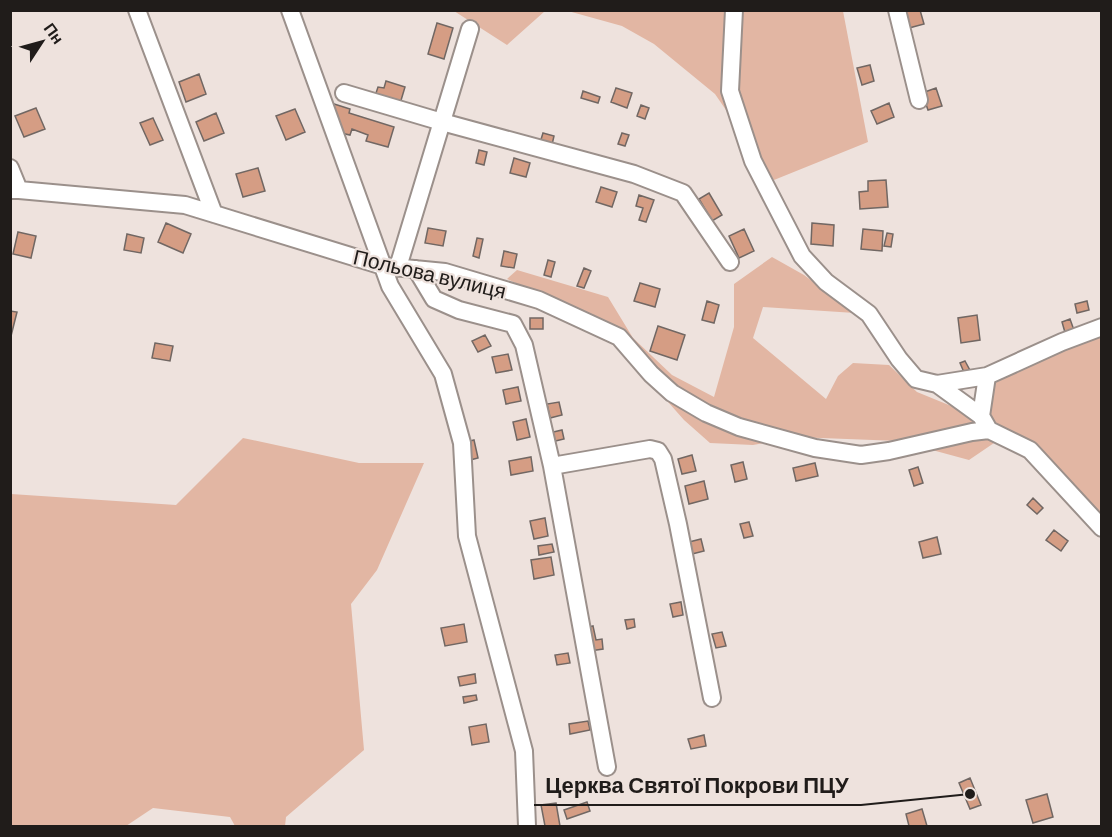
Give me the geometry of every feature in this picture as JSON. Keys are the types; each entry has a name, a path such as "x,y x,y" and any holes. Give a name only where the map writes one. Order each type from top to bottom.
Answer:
{"street":[{"path":"137,10 214,214"},
{"path":"290,10 391,267"},
{"path":"734,10 730,91 753,161 802,256 826,282 869,314 898,359 916,379 937,384 987,376 1101,327"},
{"path":"897,10 919,100"},
{"path":"470,29 442,122 391,267 390,286 443,374 462,443 467,536 524,751 527,826"},
{"path":"344,93 634,174 683,193 730,262"},
{"path":"10,168 15,190"},
{"name":"Польова вулиця","path":"15,190 185,205 391,267 456,275 539,300 620,337 651,374 672,393 706,413 739,427 815,448 861,455 889,452 972,432 985,423"},
{"path":"416,269 434,299 459,310 513,324 524,345 552,466 607,767"},
{"path":"985,423 987,376"},
{"path":"937,384 985,423 1030,450 1101,528"},
{"path":"552,466 650,449 658,451 663,459 678,524 712,698"}],"shaded area":[{"path":"454,11 545,11 507,45"},
{"path":"568,11 843,11 868,142 774,180 715,94 654,44 622,26"},
{"path":"772,257 804,275 855,313 763,307 753,338 826,399 838,376 853,363 889,365 917,392 961,410 994,443 969,460 899,441 795,437 753,445 710,443 684,420 601,322 507,279 517,270 608,297 633,338 672,375 714,397 734,327 734,284"},
{"path":"1101,327 1101,528 1030,450 989,430 987,376"},
{"path":"243,438 359,463 424,463 377,570 351,604 364,750 286,817 285,826 235,826 230,817 153,808 126,826 11,826 11,494 176,505"}],"building":[{"path":"905,10 920,10 924,24 909,28"},
{"path":"437,23 453,28 444,59 428,54"},
{"path":"870,65 874,81 862,85 857,68"},
{"path":"199,74 206,94 186,102 179,82"},
{"path":"386,81 405,87 399,107 374,99 378,87 384,88"},
{"path":"616,88 632,93 627,108 611,102"},
{"path":"936,88 942,106 928,110 922,93"},
{"path":"583,91 600,97 598,103 581,98"},
{"path":"331,103 350,109 349,113 394,127 388,147 366,141 368,135 352,129 350,135 341,133"},
{"path":"889,103 894,117 877,124 871,111"},
{"path":"641,105 649,108 645,119 637,116"},
{"path":"36,108 45,129 24,137 15,116"},
{"path":"295,109 305,132 286,140 276,116"},
{"path":"216,113 224,133 204,141 196,122"},
{"path":"153,118 163,140 150,145 140,123"},
{"path":"543,133 554,136 551,149 539,146"},
{"path":"622,133 629,135 625,146 618,144"},
{"path":"479,150 487,152 484,165 476,163"},
{"path":"514,158 530,163 526,177 510,173"},
{"path":"258,168 265,191 243,197 236,174"},
{"path":"886,180 888,207 860,209 859,192 868,191 868,181"},
{"path":"601,187 617,192 612,207 596,202"},
{"path":"709,193 722,215 712,221 699,199"},
{"path":"639,195 654,200 646,222 639,220 643,208 636,206"},
{"path":"166,223 191,234 183,253 158,242"},
{"path":"812,223 834,225 833,246 811,244"},
{"path":"428,228 446,231 443,246 425,243"},
{"path":"744,229 754,251 739,258 729,236"},
{"path":"863,229 883,231 882,251 861,249"},
{"path":"18,232 36,236 31,258 13,254"},
{"path":"887,233 893,234 891,247 884,246"},
{"path":"127,234 144,238 141,253 124,250"},
{"path":"477,238 483,239 479,258 473,256"},
{"path":"504,251 517,254 514,268 501,266"},
{"path":"548,260 555,262 551,277 544,275"},
{"path":"584,268 591,271 584,288 577,286"},
{"path":"640,283 660,289 655,307 634,301"},
{"path":"707,301 719,305 714,323 702,320"},
{"path":"1087,301 1089,310 1077,313 1075,304"},
{"path":"10,311 17,312 10,340"},
{"path":"977,315 980,340 961,343 958,318"},
{"path":"530,318 543,318 543,329 530,329"},
{"path":"1070,319 1075,333 1066,336 1062,322"},
{"path":"658,326 685,335 677,360 650,351"},
{"path":"485,335 491,346 478,352 472,341"},
{"path":"155,343 173,346 170,361 152,358"},
{"path":"508,354 512,370 496,373 492,357"},
{"path":"965,361 972,374 966,377 960,363"},
{"path":"518,387 521,401 506,404 503,390"},
{"path":"559,402 562,415 550,418 547,404"},
{"path":"526,419 530,437 517,440 513,422"},
{"path":"562,430 564,439 551,442 549,433"},
{"path":"474,440 478,458 470,460 466,442"},
{"path":"692,455 696,471 682,474 678,459"},
{"path":"531,457 533,471 511,475 509,461"},
{"path":"743,462 747,479 735,482 731,465"},
{"path":"815,463 818,476 796,481 793,468"},
{"path":"918,467 923,483 914,486 909,470"},
{"path":"704,481 708,499 689,504 685,486"},
{"path":"1033,498 1043,508 1037,514 1027,505"},
{"path":"545,518 548,536 534,539 530,521"},
{"path":"749,522 753,536 744,538 740,524"},
{"path":"1054,530 1068,541 1061,551 1046,540"},
{"path":"937,537 941,554 923,558 919,542"},
{"path":"701,539 704,551 688,555 685,543"},
{"path":"552,544 554,552 539,555 538,546"},
{"path":"551,557 554,575 534,579 531,560"},
{"path":"681,602 683,615 673,617 670,604"},
{"path":"634,619 635,627 627,629 625,620"},
{"path":"464,624 467,642 445,646 441,628"},
{"path":"593,626 596,640 602,639 603,649 590,651 584,628"},
{"path":"722,632 726,646 716,648 712,634"},
{"path":"568,653 570,663 557,665 555,655"},
{"path":"475,674 476,683 460,686 458,677"},
{"path":"476,695 477,700 464,703 463,697"},
{"path":"588,721 590,730 570,734 569,724"},
{"path":"486,724 489,742 472,745 469,727"},
{"path":"704,735 706,746 691,749 688,739"},
{"path":"970,778 981,805 970,809 959,783"},
{"path":"1047,794 1053,817 1033,823 1026,800"},
{"path":"587,802 590,811 567,819 564,810"},
{"path":"556,803 560,826 545,826 541,805"},
{"path":"922,809 927,826 909,826 906,814"}],"place":[{"name":"Церква Святої Покрови ПЦУ","path":"970,794"}]}
